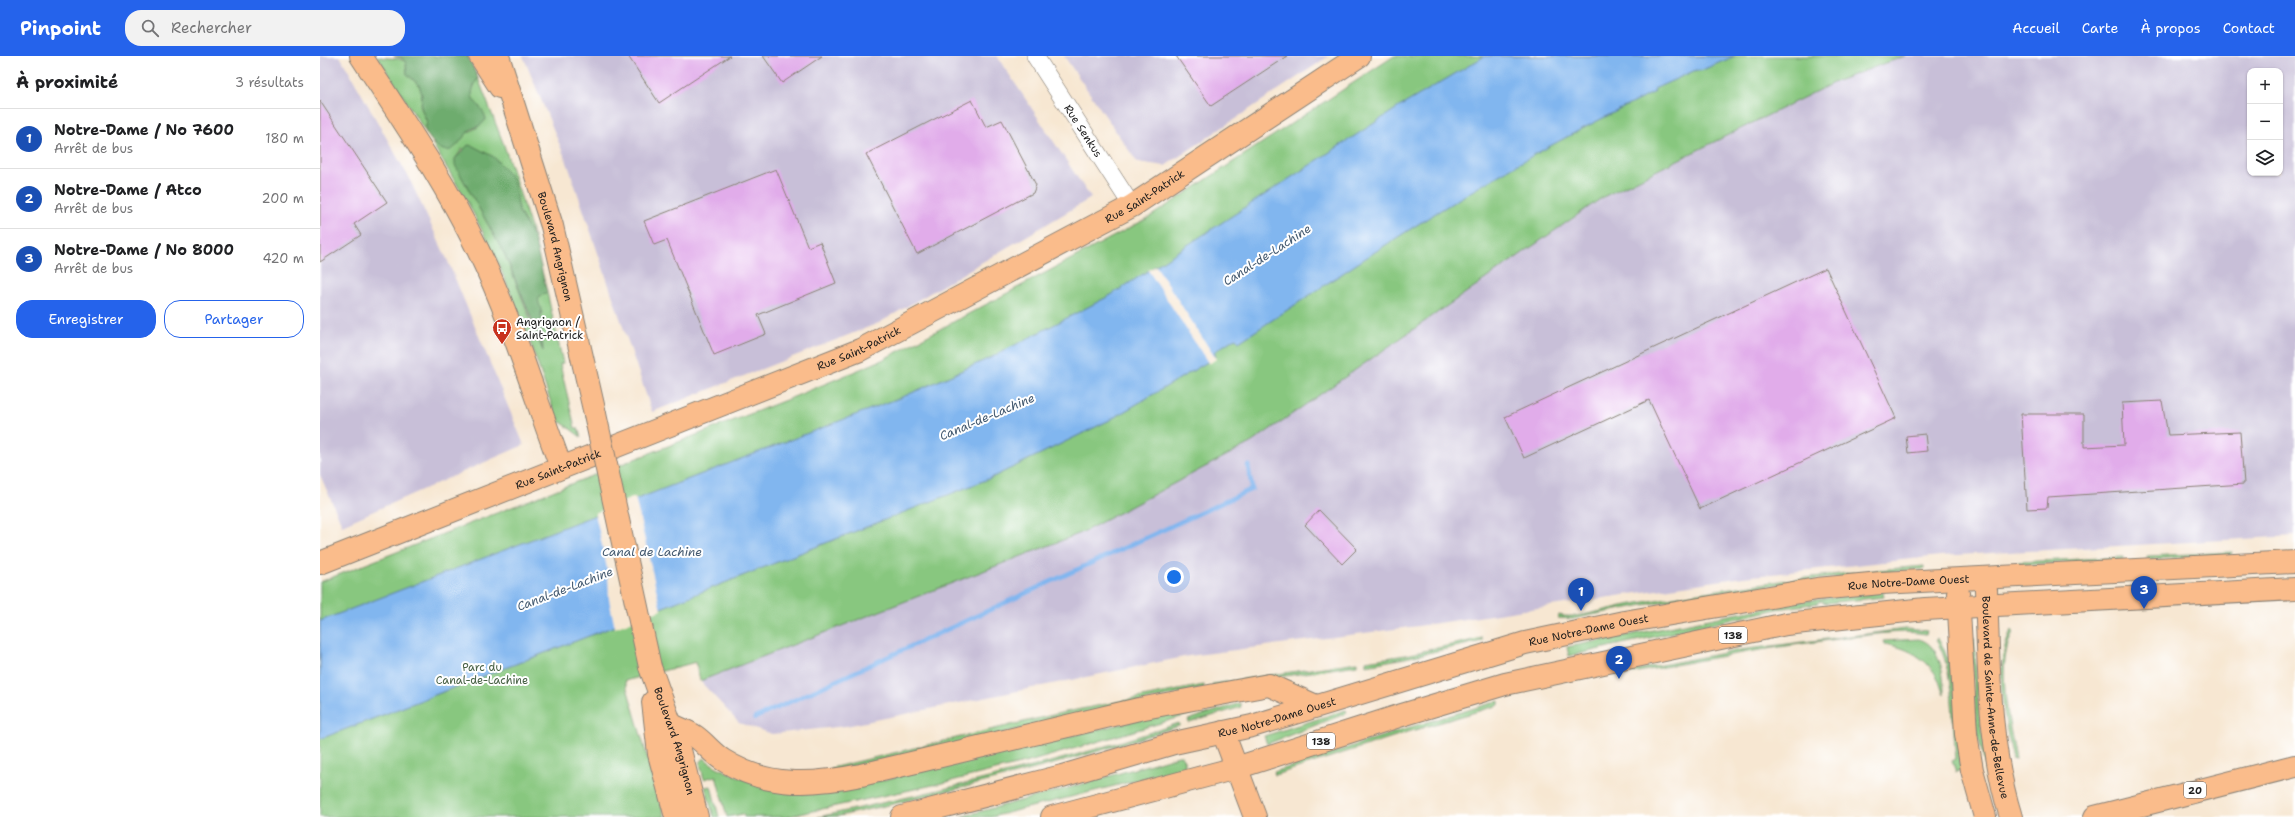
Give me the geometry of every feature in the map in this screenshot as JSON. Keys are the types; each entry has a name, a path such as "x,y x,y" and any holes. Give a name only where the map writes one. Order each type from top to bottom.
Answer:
{"main road":[{"path":"361,56 447,193 478,250 502,304 561,468"},
{"name":"Boulevard Angrignon","path":"480,56 514,110"},
{"name":"Boulevard Angrignon","path":"498,56 552,226 650,667 659,754 676,817"},
{"name":"Rue Saint-Patrick","path":"320,562 860,350 1132,206 1359,56"},
{"name":"Rue Notre-Dame Ouest","path":"902,817 981,798 1174,743 1252,726 1525,643 1624,622 1817,589 1957,578 2295,562"},
{"name":"Boulevard de Sainte-Anne-de-Bellevue","path":"1985,577 1990,700 2008,808"},
{"path":"1957,578 1966,734 1983,812"},
{"path":"1959,607 2295,589"},
{"name":"138","path":"1236,768 1423,708 1505,684 1549,674 1786,624 1959,607"},
{"name":"Boulevard Angrignon","path":"650,667 680,750 697,817"},
{"path":"670,724 695,737 711,752 734,767 762,778 803,784 829,782 868,774 1162,704 1269,685 1316,706"},
{"path":"1223,732 1255,817"},
{"name":"20","path":"2095,817 2295,766"},
{"path":"1052,817 1236,768"}],"street":[{"name":"Rue Senkus","path":"1035,56 1132,206"}],"shaded area":[{"path":"320,56 340,56 408,176 447,259 524,445 342,525 320,475"},
{"path":"523,56 997,56 1091,198 879,323 652,412 568,165"},
{"path":"1064,56 1329,56 1165,166 1137,162"},
{"path":"1905,56 2295,56 2295,536 1940,556 1743,577 1418,626 1189,656 846,726 772,734 739,723 700,681 1081,533 1252,442 1603,197 1837,81"}],"green space":[{"path":"377,56 399,59 406,62 407,74 419,85 422,94 421,108 427,122 425,131"},
{"path":"394,56 468,56 478,78 472,93 474,101 484,113 486,119 484,122 469,131 454,148 450,150 441,149 433,143 425,131 427,122 421,108 422,94 419,85 407,74 406,62 401,58"},
{"name":"Parc du Canal-de-Lachine","path":"1394,56 1905,56 1837,81 1603,197 1252,442 1081,533 700,681 696,662 625,681 665,817 320,817 320,582 796,396 882,360 1148,218"},
{"path":"478,78 504,145 534,237 519,212 498,161 482,151 462,149 455,159 459,172 505,255 542,349 540,319 542,313 537,302 539,297 547,292 563,363 560,364 575,428 578,428 581,437 561,422 558,423 527,333 496,258 468,203 432,143 440,148 454,148 467,133 478,127 477,105 474,102 472,93"},
{"path":"468,145 494,157 512,178 516,190 519,212 534,237 547,292 539,297 543,351 533,322 505,255 455,165 455,159"},
{"path":"2232,552 2231,555 2147,559 2147,556"},
{"path":"2123,557 2123,560 2018,565 2018,562"},
{"path":"1924,566 1924,569 1748,588 1660,602 1573,619 1558,618 1559,615 1583,615 1627,605 1701,592 1812,577"},
{"path":"1883,592 1884,597 1826,603 1820,601 1818,603 1778,609 1569,656 1567,647 1796,602"},
{"path":"1906,629 1927,631 1926,634 1904,632 1783,646 1619,676 1619,673 1740,650"},
{"path":"2012,630 2014,632 2008,644 2004,676 2007,712 2016,759 2013,760 2004,712 2001,676 2006,644"},
{"path":"1482,638 1482,641 1366,665 1366,661 1406,655"},
{"path":"1937,638 1944,649 1949,664 1956,701 1961,770 1956,772 1952,761 1956,759 1950,681 1947,666 1936,640"},
{"path":"1971,638 1974,638 1980,723 1997,801 1994,802 1976,727"},
{"path":"1919,639 1926,642 1937,654 1942,671 1944,695 1937,677 1926,663 1907,650 1884,644 1883,641"},
{"path":"1357,662 1357,665 1213,687 1212,684"},
{"path":"1204,685 1204,688 832,771 831,768 1061,713"},
{"path":"1499,701 1499,705 1408,732 1275,775 1274,772 1407,728"},
{"path":"1240,703 1241,707 1189,723 1188,720"},
{"path":"1206,704 1208,708 1181,717 1032,761 947,782 785,817 744,817 743,814 727,817 716,776 704,779 700,763 704,758 722,770 772,789 798,793 825,792 857,786"},
{"path":"1346,710 1347,713 1267,744 1264,736"},
{"path":"1179,723 1179,726 1010,776 839,816 818,817 1000,775 1090,751"},
{"path":"1182,755 1186,768 991,817 960,817 1072,787"},
{"path":"711,786 719,817 714,817 705,787"}],"water":[{"name":"Canal de Lachine","path":"1485,56 1735,56 1700,71 1696,70 1654,89 1655,92 1533,155 1429,217 1239,342 1235,338 1214,352 1216,357 1110,420 991,478 615,626 320,739 320,621 907,395 992,357 1111,295 1399,107"}],"pier":[{"path":"1156,266 1216,359 1209,364 1148,270"},
{"path":"635,497 661,610 615,628 609,599 608,573 595,513"}],"building":[{"path":"628,56 730,56 659,103"},
{"path":"763,56 822,56 782,83"},
{"path":"1176,56 1287,56 1211,106"},
{"path":"972,100 986,127 1002,120 1036,185 1033,193 917,254 866,154"},
{"path":"320,101 387,202 354,224 361,235 320,262"},
{"path":"776,169 808,247 820,242 836,283 758,315 766,334 714,355 667,240 654,245 644,221"},
{"path":"1826,268 1896,418 1700,509 1649,400 1524,458 1505,417"},
{"path":"2162,401 2168,435 2240,432 2244,484 2048,497 2047,508 2027,509 2021,414 2084,414 2084,447 2124,445 2122,403"},
{"path":"1925,434 1927,451 1908,453 1906,436"},
{"path":"1319,510 1357,549 1342,564 1305,525"}],"waterway":[{"path":"755,718 1252,489 1248,465"}],"place":[{"name":"Angrignon / Saint-Patrick","path":"502,345"},
{"name":"Notre-Dame / No 8000","path":"2144,609"},
{"name":"Notre-Dame / No 7600","path":"1581,611"},
{"name":"Notre-Dame / Atco","path":"1619,679"}],"water label":[{"name":"Canal-de-Lachine","path":"1267,255"},
{"name":"Canal-de-Lachine","path":"987,417"},
{"name":"Canal-de-Lachine","path":"565,589"}]}
